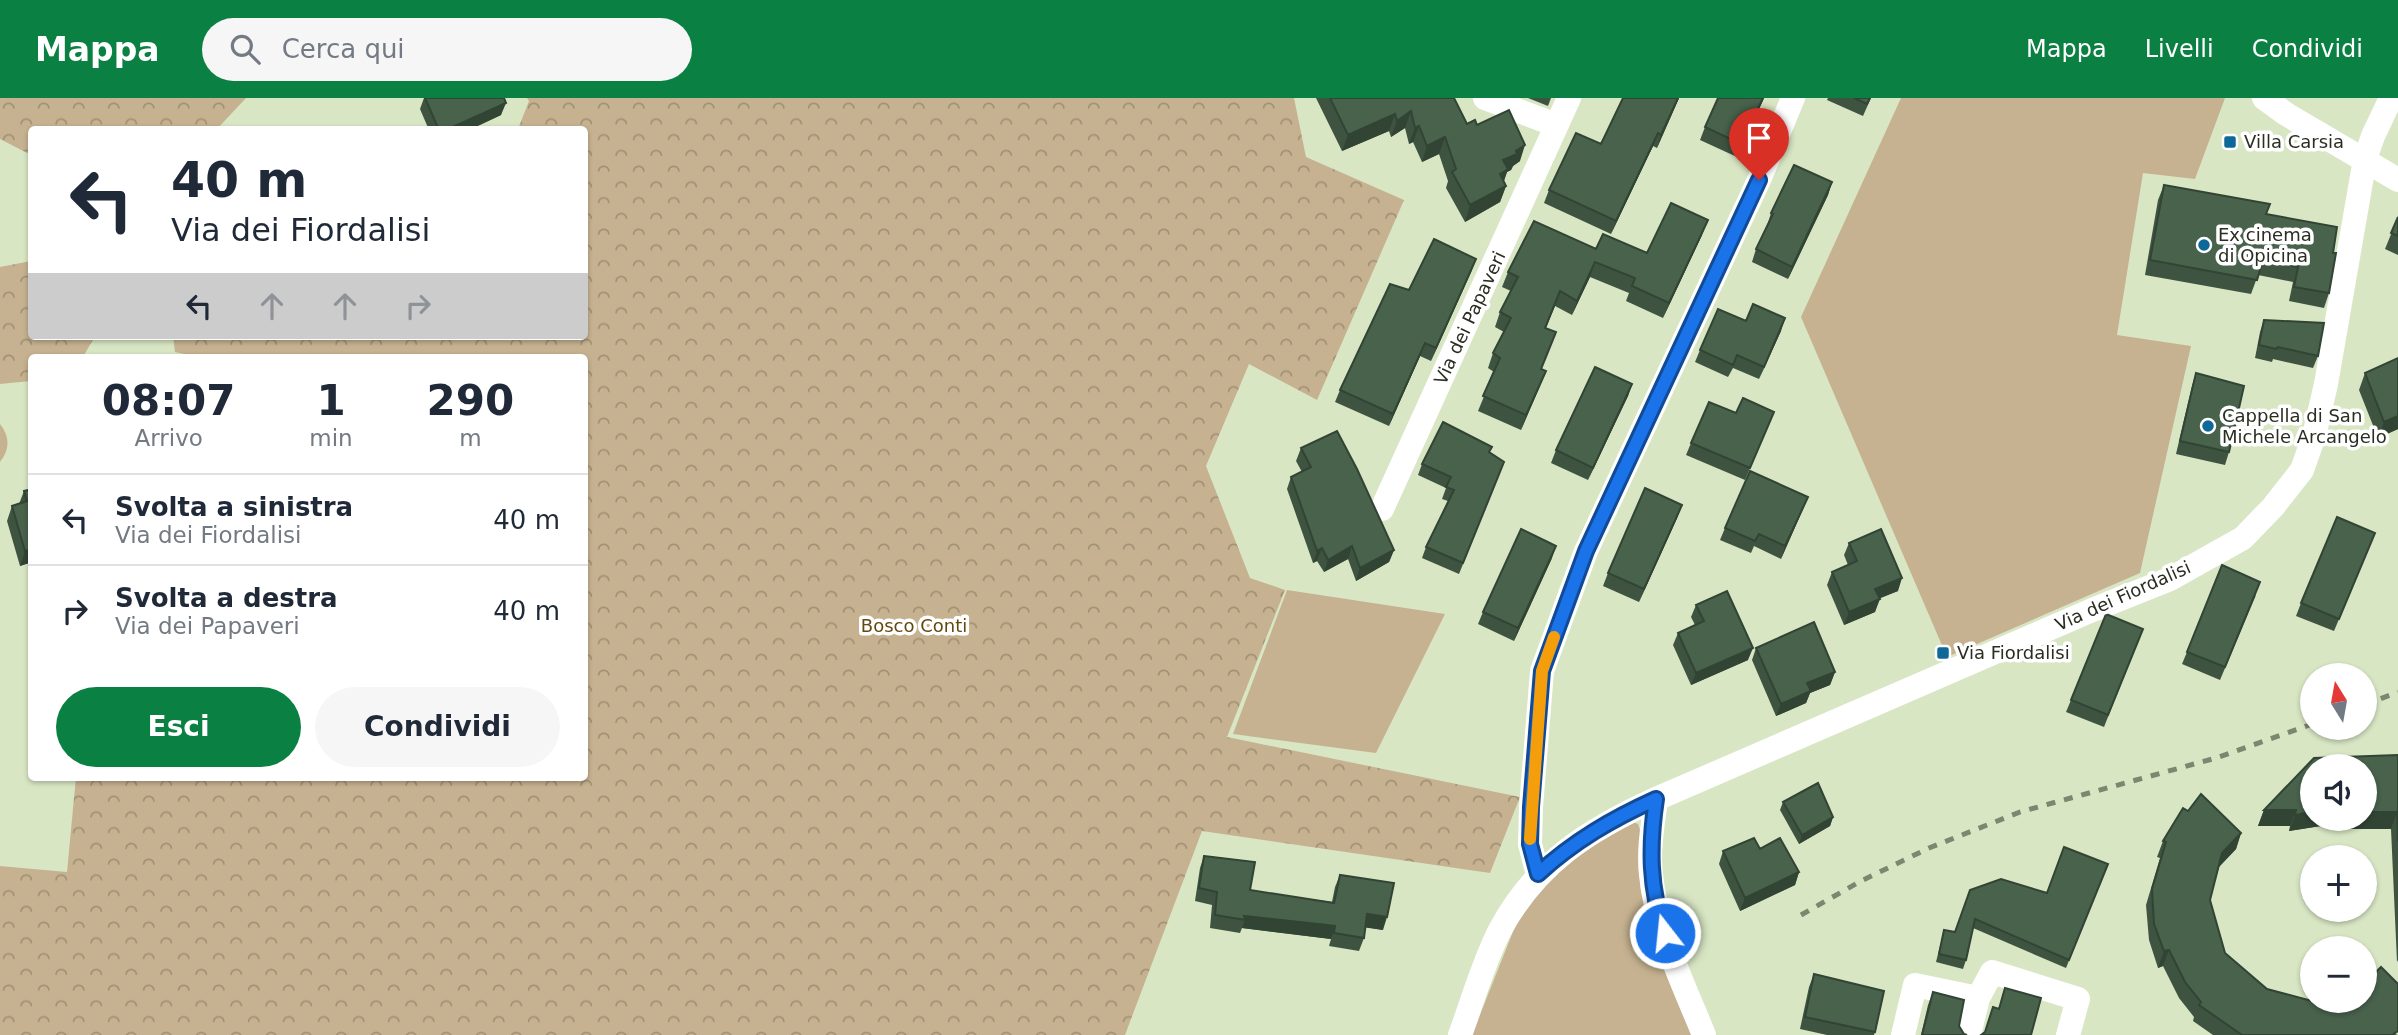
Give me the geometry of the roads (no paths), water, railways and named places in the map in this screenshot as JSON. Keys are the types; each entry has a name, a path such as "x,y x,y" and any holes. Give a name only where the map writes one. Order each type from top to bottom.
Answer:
{"street":[{"path":"1485,98 1556,125"},
{"name":"Via dei Papaveri","path":"1382,509 1569,98"},
{"path":"1460,1035 1500,931 1538,874 1530,844 1530,820 1542,671 1586,551 1753,192 1793,98"},
{"path":"2264,98 2398,180"},
{"name":"Via dei Fiordalisi","path":"1538,874 1564,851 1593,831 1656,799 2170,579 2243,538 2273,507 2302,470 2314,436 2326,384 2365,159 2391,98"},
{"path":"1656,799 1651,836 1651,872 1656,908 1673,959 1704,1035"},
{"path":"1969,1035 1978,998 1992,972 2078,999 2068,1035"},
{"path":"1903,1035 1915,985 1978,998"}],"railway":[{"path":"2377,700 2398,692"},
{"path":"1801,915 1861,881 1929,848 2020,812 2216,758 2300,728"}],"place":[{"name":"Villa Carsia","path":"2230,142"},
{"name":"Ex cinema di Opicina","path":"2204,245"},
{"name":"Cappella di San Michele Arcangelo","path":"2208,426"},
{"name":"Via Fiordalisi","path":"1943,653"}],"park label":[{"name":"Bosco Conti","path":"914,626"}]}
